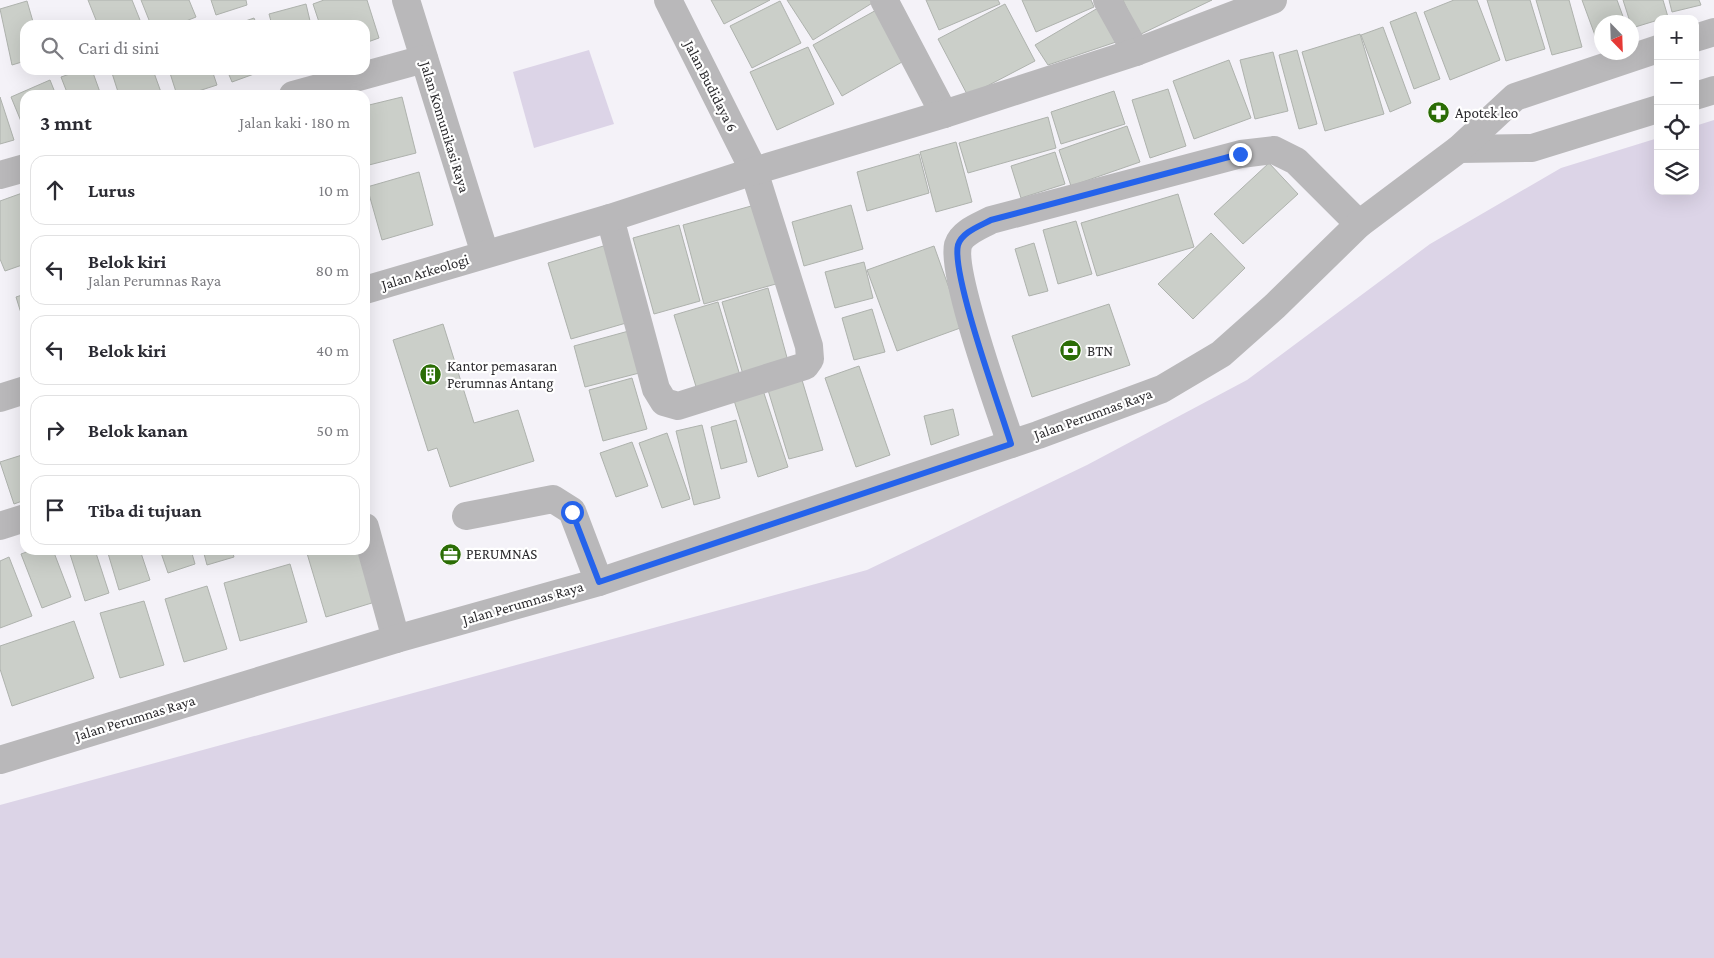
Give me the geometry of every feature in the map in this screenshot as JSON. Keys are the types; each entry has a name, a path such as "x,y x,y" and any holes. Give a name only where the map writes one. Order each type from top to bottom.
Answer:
{"street":[{"name":"Jalan Komunikasi Raya","path":"406,0 485,254"},
{"name":"Jalan Budidaya 6","path":"610,218 656,389 664,402 678,406 805,366 810,359 809,346 754,171 668,0"},
{"path":"884,0 944,114"},
{"path":"1107,0 1136,52"},
{"name":"Jalan Arkeologi","path":"370,288 610,218 754,171 944,114 1136,52 1273,0"},
{"path":"1699,37 1714,32"},
{"name":"Jalan Perumnas Raya","path":"0,760 396,638 599,582 1011,444 1162,389 1221,354 1275,306 1359,224 1459,150 1515,97 1654,51"},
{"path":"370,74 424,59"},
{"path":"312,90 366,75"},
{"path":"1699,95 1714,90"},
{"path":"1459,150 1532,148 1654,109"},
{"path":"1011,444 966,300 958,266 958,244 966,234 991,220 1240,154 1274,150 1296,161 1359,224"},
{"path":"0,175 20,169"},
{"path":"0,398 20,392"},
{"path":"466,516 553,499 572,512 599,582"},
{"path":"0,526 20,520"},
{"path":"370,545 396,638"}],"shaded area":[{"path":"589,50 614,124 534,148 513,72"},
{"path":"1714,120 1714,958 0,958 0,805 867,570 1087,465 1247,380 1430,244 1561,168 1654,139 1654,195 1699,195 1699,125"}],"building":[{"path":"88,0 132,0 140,20 96,20"},
{"path":"141,0 189,0 196,17 188,20 149,20"},
{"path":"211,0 246,0 247,5 216,15"},
{"path":"324,0 367,0 379,38 370,41 370,20 318,20 313,4"},
{"path":"711,0 770,0 724,24"},
{"path":"787,0 877,0 813,40"},
{"path":"926,0 998,0 1000,4 939,30"},
{"path":"1022,0 1091,0 1094,7 1036,32"},
{"path":"1123,0 1212,0 1139,35"},
{"path":"1454,0 1477,0 1500,60 1450,80 1424,12"},
{"path":"1487,0 1530,0 1545,49 1506,61"},
{"path":"1536,0 1569,0 1582,47 1552,55"},
{"path":"1582,0 1617,0 1622,15 1594,15 1594,33"},
{"path":"1623,0 1663,0 1667,15 1654,15 1654,21 1639,26 1639,15 1628,15"},
{"path":"1669,0 1699,0 1701,5 1672,12"},
{"path":"27,1 33,20 20,20 20,63 12,65 0,9"},
{"path":"780,1 801,43 752,68 730,26"},
{"path":"306,4 310,20 271,20 269,14"},
{"path":"1005,4 1035,61 968,96 938,39"},
{"path":"1103,5 1116,42 1048,65 1035,45"},
{"path":"880,8 909,58 842,96 813,45"},
{"path":"1416,12 1440,79 1414,89 1390,22"},
{"path":"1383,27 1411,103 1390,112 1361,35"},
{"path":"1360,34 1384,114 1325,131 1302,52"},
{"path":"808,47 834,104 777,130 750,72"},
{"path":"1297,50 1317,124 1299,129 1279,55"},
{"path":"1273,52 1288,111 1255,119 1240,60"},
{"path":"1229,60 1251,118 1194,139 1173,81"},
{"path":"67,75 94,75 99,90 66,90 61,77"},
{"path":"113,75 155,75 160,90 117,90"},
{"path":"171,75 214,75 217,85 202,90 175,90"},
{"path":"229,75 251,75 232,82"},
{"path":"50,80 54,90 27,90"},
{"path":"1168,89 1186,146 1150,158 1132,100"},
{"path":"1114,91 1125,124 1061,144 1051,112"},
{"path":"20,93 20,119 11,97"},
{"path":"0,97 14,140 0,144"},
{"path":"402,97 416,153 370,165 370,105"},
{"path":"1048,117 1056,148 968,173 959,143"},
{"path":"1127,126 1140,162 1071,186 1059,150"},
{"path":"956,142 972,202 936,212 920,152"},
{"path":"1055,152 1065,184 1021,198 1011,166"},
{"path":"919,154 929,193 867,211 857,172"},
{"path":"1269,163 1298,194 1243,244 1214,214"},
{"path":"419,172 433,225 382,240 370,198 370,186"},
{"path":"20,194 20,266 5,271 0,259 0,201"},
{"path":"1178,194 1194,247 1097,276 1081,223"},
{"path":"762,203 783,282 704,304 683,225"},
{"path":"851,205 863,249 804,266 792,222"},
{"path":"1076,221 1092,274 1058,284 1043,230"},
{"path":"679,225 700,301 654,314 633,238"},
{"path":"1211,233 1245,268 1193,319 1158,284"},
{"path":"1034,243 1048,291 1029,296 1015,249"},
{"path":"610,244 633,321 571,339 548,263"},
{"path":"934,246 963,327 897,351 867,270"},
{"path":"864,262 873,298 835,308 825,272"},
{"path":"768,288 789,365 744,378 722,302"},
{"path":"20,296 20,310 16,297"},
{"path":"718,302 741,379 698,393 674,315"},
{"name":"BTN","path":"1109,304 1130,365 1032,397 1012,336"},
{"path":"872,309 885,352 854,360 842,318"},
{"name":"Kantor pemasaran Perumnas Antang","path":"443,324 474,423 518,410 534,461 450,487 437,448 428,451 393,340"},
{"path":"636,329 647,371 585,387 574,346"},
{"path":"859,366 890,455 856,467 825,378"},
{"path":"632,378 647,429 603,441 589,390"},
{"path":"802,380 823,450 789,459 768,390"},
{"path":"761,384 788,467 758,477 732,394"},
{"path":"953,409 959,435 931,445 924,416"},
{"path":"736,420 747,462 721,469 711,427"},
{"path":"702,425 720,498 694,505 676,431"},
{"path":"667,433 690,499 662,508 639,443"},
{"path":"632,442 648,486 616,497 600,453"},
{"path":"20,456 20,502 14,504 0,462"},
{"path":"21,555 55,555 71,597 42,608"},
{"path":"70,555 97,555 109,593 85,601"},
{"path":"108,555 142,555 150,580 119,590"},
{"path":"162,555 192,555 195,564 168,573"},
{"path":"204,555 233,555 234,557 207,565"},
{"path":"307,555 361,555 375,602 326,617"},
{"path":"9,557 32,616 0,628 0,561"},
{"path":"290,564 307,622 240,641 224,583"},
{"path":"207,586 227,649 184,662 165,599"},
{"path":"144,601 164,665 120,678 100,613"},
{"path":"74,621 94,678 12,706 0,669 0,646"}],"place":[{"name":"Apotek leo","path":"1439,113"},
{"name":"BTN","path":"1071,351"},
{"name":"Kantor pemasaran Perumnas Antang","path":"431,375"},
{"name":"PERUMNAS","path":"450,554"}],"route":[{"path":"572,512 599,582 1011,444 966,300 958,266 958,244 966,234 991,220 1240,154"}]}
